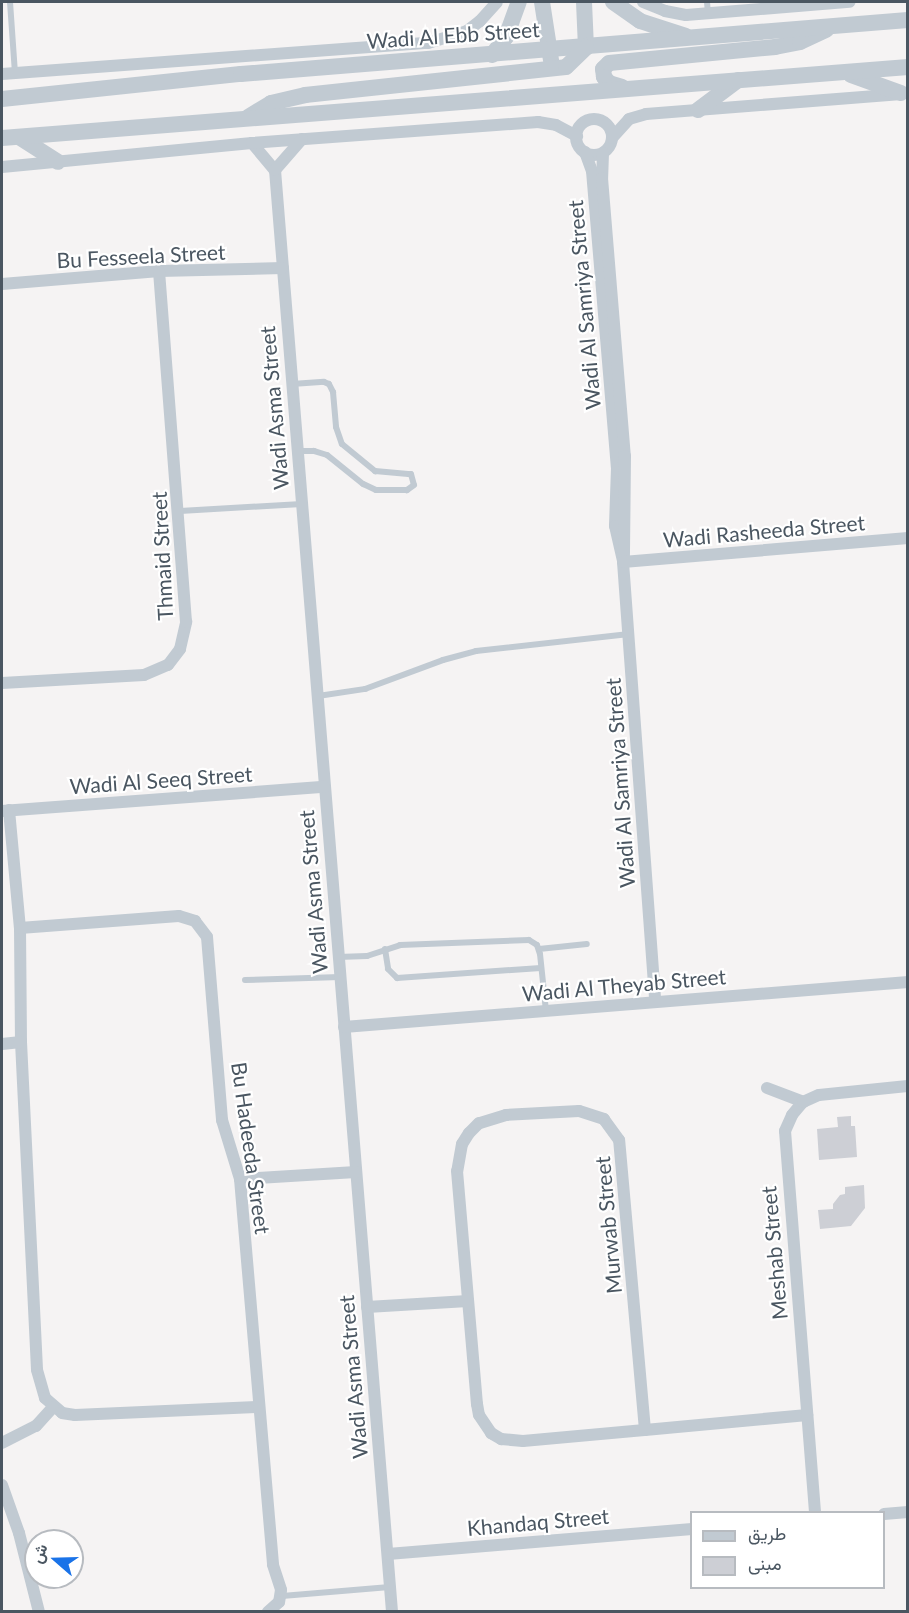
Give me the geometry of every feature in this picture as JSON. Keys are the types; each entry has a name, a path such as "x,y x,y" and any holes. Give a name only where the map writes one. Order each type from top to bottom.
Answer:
{"street":[{"path":"2,74 428,43 467,31 480,21 497,2"},
{"path":"492,55 506,36 519,2"},
{"path":"542,2 551,70 560,85 580,91"},
{"path":"245,119 271,103 305,94 551,70 572,64 586,48 584,2"},
{"path":"613,2 640,21 693,38"},
{"path":"643,2 665,11 686,15 707,7 849,2"},
{"name":"Wadi Al Ebb Street","path":"2,99 241,74 586,48 908,20"},
{"path":"624,88 609,83 604,77 603,69 609,63 776,48 812,37 834,25"},
{"path":"2,138 908,67"},
{"path":"842,73 904,93"},
{"path":"698,110 739,79"},
{"path":"612,138 612,131 604,122 592,119 581,124 577,142 585,152 603,153 622,124 637,116 904,93"},
{"path":"2,167 252,143 538,122 556,124 577,136"},
{"path":"19,137 58,162"},
{"path":"252,143 275,170 302,139"},
{"name":"Wadi Al Samriya Street","path":"585,152 592,171 617,468 615,526 623,562 655,1001"},
{"name":"Wadi Al Samriya Street","path":"603,153 602,178 625,456 627,545 623,562"},
{"name":"Wadi Asma Street","path":"275,170 296,451 392,1611"},
{"name":"Bu Fesseela Street","path":"2,284 159,272 283,268"},
{"name":"Thmaid Street","path":"2,683 144,675 168,665 180,649 186,631 180,511 159,272"},
{"name":"Wadi Rasheeda Street","path":"623,562 908,538"},
{"name":"Wadi Al Seeq Street","path":"5,811 324,787"},
{"path":"5,811 20,928 21,1042 37,1370 45,1398 62,1413 87,1415 260,1407"},
{"name":"Bu Hadeeda Street","path":"20,928 179,916 189,918 200,925 209,944 222,1120 240,1179 273,1565 282,1596"},
{"name":"Wadi Al Theyab Street","path":"344,1027 908,982"},
{"path":"2,1044 21,1042"},
{"path":"767,1088 803,1102 819,1095 908,1086"},
{"name":"Meshab Street","path":"803,1102 792,1115 785,1131 785,1148 815,1511"},
{"name":"Murwab Street","path":"645,1430 622,1152 613,1128 603,1119 579,1111 506,1115 492,1118 469,1132 458,1158 457,1172 477,1404 479,1415 491,1433 501,1438 523,1441 645,1430 807,1415"},
{"path":"240,1179 356,1172"},
{"path":"367,1307 468,1301"},
{"path":"2,1443 36,1426 53,1407"},
{"path":"2,1485 19,1533 39,1611"},
{"path":"885,1514 908,1512"},
{"name":"Khandaq Street","path":"388,1554 690,1529"},
{"path":"268,1611 282,1596"}],"lane":[{"path":"10,2 15,73"},
{"path":"291,385 324,382 329,384 333,392 336,427 342,444 375,471 411,474 414,485 407,490 376,490 363,484 327,455 314,451 296,451"},
{"path":"180,511 302,504"},
{"path":"317,696 365,689 443,660 476,651 629,634"},
{"path":"338,957 367,956 400,945 525,939 533,942 539,949 546,1011"},
{"path":"539,949 587,944"},
{"path":"385,949 390,973 402,979 541,968"},
{"path":"245,980 340,977"},
{"path":"282,1596 390,1587"}],"building":[{"path":"851,1116 851,1126 855,1126 857,1157 819,1160 817,1129 838,1127 837,1117"},
{"path":"864,1185 865,1208 851,1226 820,1229 818,1210 833,1209 833,1204 840,1195 845,1194 845,1187"}]}
